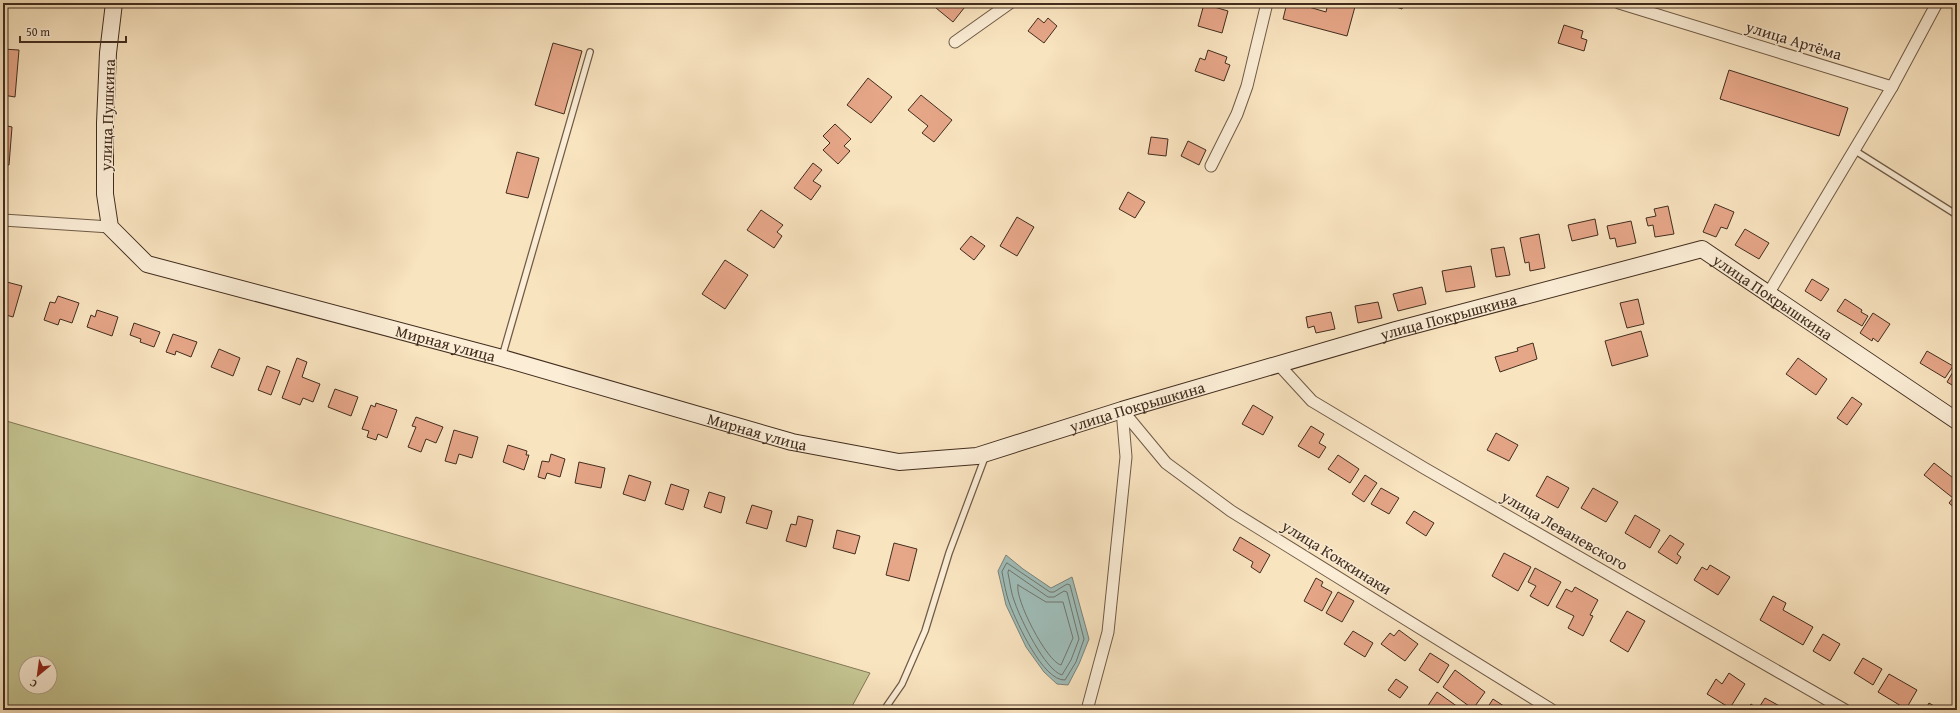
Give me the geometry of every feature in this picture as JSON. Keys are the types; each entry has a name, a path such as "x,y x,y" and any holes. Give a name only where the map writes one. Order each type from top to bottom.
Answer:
{"street":[{"name":"улица Пушкина","path":"110,228 105,194 105,124 108,53 114,3"},
{"path":"955,42 1010,3"},
{"path":"1211,166 1237,114 1247,86 1267,3"},
{"name":"улица Артёма","path":"1619,3 1892,87"},
{"path":"1768,294 1892,87 1937,3"},
{"path":"3,220 110,228"},
{"name":"Мирная улица","path":"110,228 147,264 502,358 792,442 899,462"},
{"name":"улица Покрышкина","path":"899,462 977,456 1122,410 1396,330 1702,249 1957,421"},
{"name":"улица Леваневского","path":"1279,365 1312,401 1430,472 1845,710"},
{"path":"1087,710 1108,632 1126,457 1122,410"},
{"name":"улица Коккинаки","path":"1122,410 1166,462 1231,511 1552,710"}],"lane":[{"path":"502,358 590,52"},
{"path":"1854,150 1957,215"},
{"path":"884,710 902,684 925,631 949,553 986,453"}],"green space":[{"path":"3,420 870,673 850,710 3,710"}],"water":[{"path":"1006,555 1023,569 1051,588 1072,577 1089,639 1079,664 1068,685 1057,684 1044,672 1026,647 1006,605 998,571"}],"building":[{"path":"939,3 968,3 953,22 936,8"},
{"path":"1063,3 1073,3 1069,8"},
{"path":"1287,3 1295,3 1326,12 1328,3 1356,3 1347,36 1283,19"},
{"path":"1394,3 1404,3 1402,9 1393,6"},
{"path":"1204,4 1228,11 1222,33 1198,26"},
{"path":"1038,18 1044,23 1048,18 1057,26 1044,43 1028,31"},
{"path":"1564,25 1583,31 1581,38 1587,40 1584,51 1558,43"},
{"path":"553,43 582,51 564,114 535,105"},
{"path":"3,49 19,50 15,97 3,95"},
{"path":"1208,50 1227,57 1225,63 1230,65 1224,81 1195,71 1200,58 1205,60"},
{"path":"1729,70 1848,108 1839,136 1720,99"},
{"path":"868,78 892,97 871,123 847,105"},
{"path":"921,95 952,120 934,142 922,133 928,126 908,110"},
{"path":"835,124 851,139 844,146 850,151 838,164 823,150 830,143 823,136"},
{"path":"3,125 12,127 9,165 3,164"},
{"path":"1151,137 1168,139 1166,156 1148,154"},
{"path":"1188,141 1206,150 1199,165 1181,156"},
{"path":"517,152 539,158 528,198 506,193"},
{"path":"813,163 822,170 813,181 821,186 811,200 794,188"},
{"path":"1128,192 1145,202 1135,218 1119,209"},
{"path":"1715,204 1734,212 1727,229 1721,227 1716,237 1703,232"},
{"path":"1668,206 1674,234 1655,237 1653,225 1648,226 1646,218 1656,216 1654,209"},
{"path":"761,210 783,225 777,232 782,236 774,248 747,230"},
{"path":"1017,217 1034,227 1017,256 1000,246"},
{"path":"1595,219 1598,235 1572,241 1568,225"},
{"path":"1631,221 1636,243 1617,247 1615,238 1610,239 1607,226"},
{"path":"1745,229 1769,243 1759,259 1735,245"},
{"path":"1539,234 1545,268 1530,271 1529,262 1525,263 1520,238"},
{"path":"971,236 985,246 974,260 960,249"},
{"path":"1504,247 1510,275 1496,277 1491,249"},
{"path":"725,260 748,275 725,309 702,294"},
{"path":"1471,266 1475,287 1446,292 1442,271"},
{"path":"1812,279 1829,289 1821,301 1805,291"},
{"path":"3,281 22,286 13,317 3,314"},
{"path":"1422,287 1426,304 1398,311 1393,294"},
{"path":"58,296 79,303 72,323 60,319 58,325 44,320 50,302 55,303"},
{"path":"1638,299 1644,324 1627,328 1620,303"},
{"path":"1845,299 1862,310 1861,312 1868,316 1862,326 1837,311"},
{"path":"1378,302 1382,318 1358,323 1355,306"},
{"path":"97,310 118,317 112,336 87,327 91,315 95,317"},
{"path":"1331,312 1335,329 1316,333 1314,326 1308,328 1306,317"},
{"path":"1873,313 1890,324 1878,342 1873,338 1872,341 1860,333"},
{"path":"134,323 160,332 154,347 140,342 141,339 130,335"},
{"path":"1641,331 1648,356 1612,366 1605,341"},
{"path":"173,334 197,342 191,357 176,351 175,355 166,352"},
{"path":"1533,343 1537,359 1500,372 1495,357 1518,351 1517,348"},
{"path":"219,349 240,358 233,376 211,367"},
{"path":"1927,351 1953,366 1945,378 1920,363"},
{"path":"297,358 307,362 302,377 320,384 313,402 303,398 300,405 282,398"},
{"path":"1798,358 1827,379 1816,395 1786,374"},
{"path":"1957,365 1957,388 1947,382"},
{"path":"267,366 280,371 271,395 258,390"},
{"path":"335,389 358,397 351,416 328,407"},
{"path":"1852,397 1862,404 1847,425 1837,418"},
{"path":"376,403 397,410 387,438 378,434 376,440 367,437 369,431 362,429 371,405 375,407"},
{"path":"1253,405 1273,417 1263,435 1242,424"},
{"path":"416,417 443,427 436,443 426,439 421,452 408,447 416,427 412,426"},
{"path":"1311,426 1324,434 1319,443 1326,447 1319,458 1298,446"},
{"path":"454,430 478,437 472,458 459,454 456,464 445,461"},
{"path":"1496,433 1518,445 1509,461 1487,450"},
{"path":"508,445 527,451 526,455 529,455 524,470 503,462"},
{"path":"551,454 565,459 560,477 547,473 545,479 538,477 542,461 549,462"},
{"path":"1338,455 1359,469 1350,483 1328,469"},
{"path":"579,462 605,468 601,488 575,483"},
{"path":"1934,463 1957,481 1957,510 1949,503 1953,498 1924,475"},
{"path":"629,475 651,482 645,501 623,494"},
{"path":"1365,475 1377,483 1364,502 1352,494"},
{"path":"1547,476 1569,488 1558,508 1536,496"},
{"path":"671,484 689,490 683,510 665,504"},
{"path":"1381,488 1399,498 1389,514 1371,504"},
{"path":"1593,488 1618,502 1606,522 1581,508"},
{"path":"709,492 725,497 721,513 704,507"},
{"path":"752,505 772,511 767,529 746,523"},
{"path":"1414,511 1434,523 1426,536 1406,523"},
{"path":"1635,515 1660,530 1650,548 1625,533"},
{"path":"798,516 813,520 806,547 786,541 791,524 796,525"},
{"path":"837,530 860,536 855,554 833,548"},
{"path":"1670,535 1684,544 1677,554 1681,557 1677,564 1658,552"},
{"path":"1240,537 1270,555 1260,573 1251,567 1253,562 1233,550"},
{"path":"894,543 917,549 909,581 886,575"},
{"path":"1504,553 1531,567 1518,591 1492,576"},
{"path":"1710,565 1730,577 1718,595 1694,580 1702,567 1707,570"},
{"path":"1535,568 1561,582 1548,606 1530,596 1536,586 1528,582"},
{"path":"1316,578 1323,582 1321,586 1332,592 1322,611 1304,601"},
{"path":"1575,587 1598,600 1590,615 1593,616 1583,636 1568,628 1574,616 1556,607 1566,589 1572,592"},
{"path":"1338,592 1354,601 1342,622 1326,613"},
{"path":"1773,596 1786,603 1783,610 1813,627 1803,645 1760,620"},
{"path":"1627,611 1645,621 1628,652 1610,641"},
{"path":"1399,630 1418,644 1405,661 1381,644 1390,633 1394,636"},
{"path":"1353,631 1373,643 1365,657 1344,644"},
{"path":"1823,634 1840,644 1830,661 1813,651"},
{"path":"1430,653 1449,665 1438,683 1419,670"},
{"path":"1863,658 1882,669 1873,685 1854,673"},
{"path":"1455,670 1485,692 1473,709 1443,687"},
{"path":"1729,673 1745,684 1730,708 1707,694 1716,679 1722,684"},
{"path":"1889,674 1917,690 1906,709 1878,692"},
{"path":"1396,679 1408,687 1400,698 1388,690"},
{"path":"1437,692 1458,707 1456,710 1425,710"},
{"path":"1765,698 1785,709 1747,710 1751,704 1758,709"},
{"path":"1493,699 1510,710 1486,710"},
{"path":"1929,703 1941,710 1925,710"}]}
